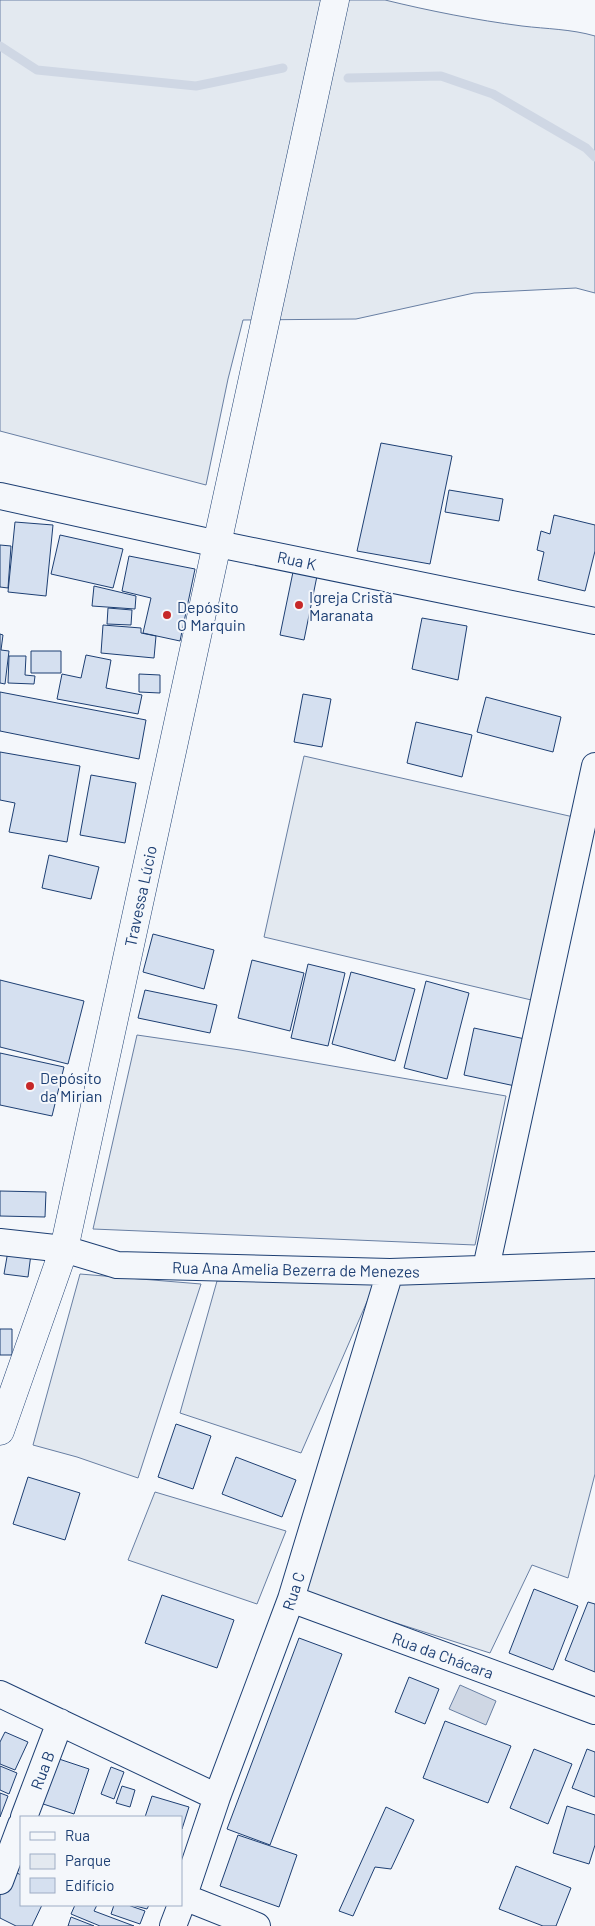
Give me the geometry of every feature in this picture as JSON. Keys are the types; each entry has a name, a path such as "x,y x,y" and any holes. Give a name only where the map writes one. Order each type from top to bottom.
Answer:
{"street":[{"name":"Travessa Lúcio","path":"0,1431 64,1249 335,0"},
{"name":"Rua K","path":"0,496 218,544 595,621"},
{"path":"486,1268 595,766"},
{"name":"Rua Ana Amelia Bezerra de Menezes","path":"0,1242 64,1249 117,1265 390,1272 595,1265"},
{"name":"Rua C","path":"182,1902 217,1797 291,1600 390,1272"},
{"name":"Rua da Chácara","path":"291,1600 595,1711"},
{"path":"0,1694 217,1797"},
{"name":"Rua B","path":"24,1816 60,1722"},
{"path":"0,1881 20,1828"},
{"path":"182,1902 257,1926"},
{"name":"Rua C","path":"173,1926 180,1906"}],"green space":[{"path":"0,0 385,0 470,18 595,36 595,293 576,288 474,293 356,319 243,320 228,379 206,485 0,431"},
{"path":"304,756 578,818 544,1003 264,937"},
{"path":"137,1035 240,1050 506,1096 475,1245 93,1229"},
{"path":"80,1274 201,1284 138,1478 77,1457 33,1445"},
{"path":"595,1278 595,1474 568,1578 532,1565 490,1653 302,1593 396,1284"},
{"path":"217,1281 376,1281 301,1453 180,1413"},
{"path":"155,1492 286,1531 257,1604 128,1560"}],"shaded area":[{"path":"460,1685 496,1701 486,1725 449,1709"}],"building":[{"path":"381,443 452,456 430,564 357,551"},
{"path":"449,490 503,499 499,521 445,512"},
{"path":"554,515 595,525 595,551 585,591 538,580 544,552 537,550 541,531 550,534"},
{"path":"15,522 53,525 46,596 8,592"},
{"path":"60,535 123,549 113,588 51,574"},
{"path":"0,545 11,546 8,588 0,587"},
{"name":"Depósito O Marquin","path":"129,556 195,569 180,641 143,633 151,598 122,591"},
{"name":"Igreja Cristã Maranata","path":"293,572 317,576 304,640 280,635"},
{"path":"94,586 136,596 135,609 92,606"},
{"path":"108,608 132,610 131,625 107,624"},
{"path":"422,618 467,626 458,680 412,669"},
{"path":"103,625 141,628 141,633 156,636 154,658 101,653"},
{"path":"0,634 3,635 1,650 9,651 5,684 0,683"},
{"path":"31,651 61,651 61,673 31,673"},
{"path":"86,655 111,660 106,688 142,695 138,714 57,699 62,674 81,678"},
{"path":"9,656 26,656 25,675 35,676 34,684 8,683"},
{"path":"139,674 160,675 160,693 139,692"},
{"path":"0,692 146,720 139,759 0,731"},
{"path":"303,694 331,699 322,747 294,742"},
{"path":"486,697 561,717 553,752 477,732"},
{"path":"416,722 472,735 462,777 407,763"},
{"path":"0,752 80,766 67,842 9,832 15,803 0,800"},
{"path":"91,775 136,783 125,843 80,835"},
{"path":"49,855 99,867 91,899 42,888"},
{"path":"153,934 214,950 204,989 143,972"},
{"path":"252,960 304,973 290,1031 238,1018"},
{"path":"308,964 345,973 328,1046 291,1038"},
{"path":"351,972 415,989 395,1061 332,1044"},
{"path":"0,980 84,1001 68,1064 0,1047"},
{"path":"426,981 469,993 447,1079 404,1068"},
{"path":"145,990 217,1005 210,1033 138,1018"},
{"path":"474,1028 525,1039 515,1086 464,1075"},
{"name":"Depósito da Mirian","path":"0,1053 64,1067 52,1116 0,1105"},
{"path":"0,1191 46,1192 45,1217 0,1216"},
{"path":"8,1251 31,1254 28,1277 4,1274"},
{"path":"0,1329 12,1329 12,1355 0,1355"},
{"path":"176,1424 211,1436 193,1489 158,1477"},
{"path":"236,1457 296,1480 282,1517 222,1494"},
{"path":"28,1477 80,1493 65,1540 13,1524"},
{"path":"534,1589 578,1606 553,1670 509,1653"},
{"path":"162,1595 234,1620 217,1668 145,1643"},
{"path":"588,1602 595,1604 595,1672 565,1660"},
{"path":"299,1638 342,1654 270,1845 227,1829"},
{"path":"409,1677 439,1689 425,1724 395,1712"},
{"path":"445,1721 511,1746 488,1803 423,1778"},
{"path":"5,1732 28,1742 15,1770 0,1764 0,1742"},
{"path":"534,1749 572,1764 548,1824 510,1808"},
{"path":"587,1749 595,1752 595,1797 572,1788"},
{"path":"50,1756 89,1769 74,1814 34,1801"},
{"path":"0,1766 17,1773 9,1794 0,1790"},
{"path":"111,1767 124,1772 114,1799 101,1794"},
{"path":"122,1786 135,1790 130,1807 116,1803"},
{"path":"0,1793 8,1796 0,1817"},
{"path":"152,1796 189,1807 182,1829 182,1816 145,1816"},
{"path":"567,1806 595,1815 595,1845 589,1864 553,1853"},
{"path":"386,1807 414,1820 391,1869 375,1867 353,1916 339,1911"},
{"path":"238,1835 297,1855 279,1907 220,1886"},
{"path":"516,1866 571,1888 556,1926 543,1926 499,1909"},
{"path":"11,1870 20,1874 20,1906 42,1906 32,1926 16,1926 0,1918 0,1892"},
{"path":"75,1906 96,1906 94,1911 134,1926 100,1926 71,1914"},
{"path":"114,1906 131,1906 145,1911 140,1924 111,1914"},
{"path":"136,1906 148,1906 147,1909"},
{"path":"71,1917 94,1926 68,1926"}],"waterway":[{"path":"0,46 37,70 196,86 283,68"},
{"path":"348,78 441,76 493,94 586,148 595,157"}],"place":[{"name":"Igreja Cristã Maranata","path":"299,605"},
{"name":"Depósito O Marquin","path":"167,615"},
{"name":"Depósito da Mirian","path":"30,1086"}]}
